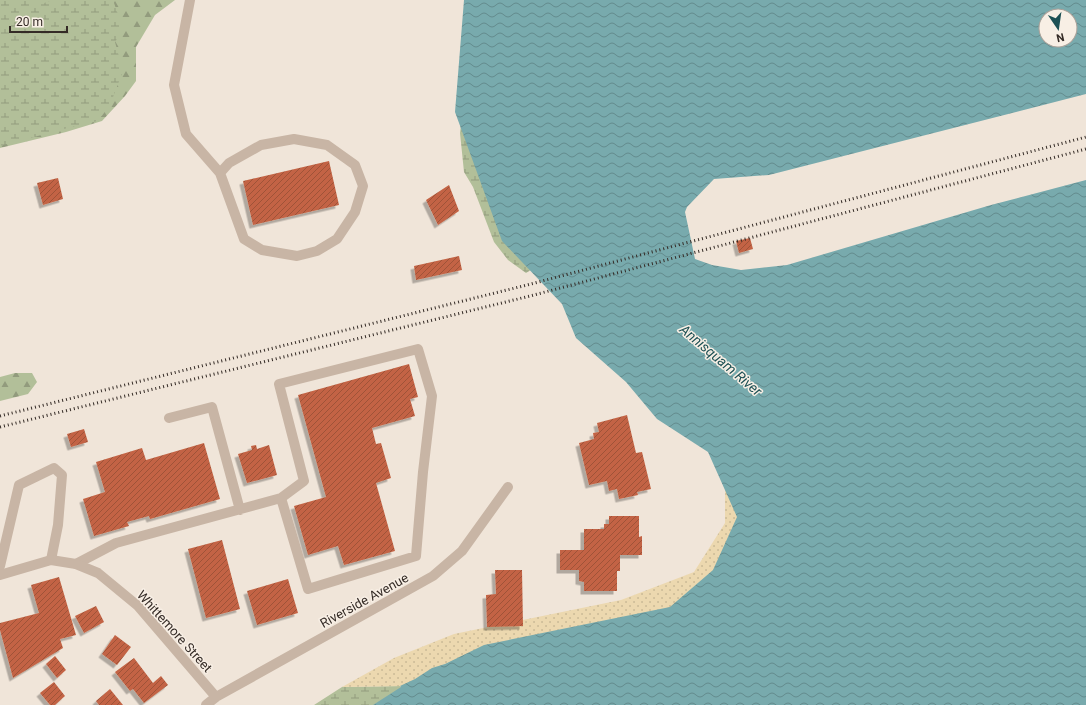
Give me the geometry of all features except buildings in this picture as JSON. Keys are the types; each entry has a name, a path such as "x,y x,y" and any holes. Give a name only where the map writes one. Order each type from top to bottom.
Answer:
{"street":[{"path":"190,0 174,85 186,134 220,173 244,239 262,250 297,256 317,251 337,239 355,212 363,186 355,165 327,145 294,139 261,145 229,163 220,173"},
{"path":"76,564 116,543 281,498 304,482 279,384 418,349 432,396 423,472 416,556 308,588 281,498"},
{"path":"169,418 212,407 240,510"},
{"path":"0,566 19,485 54,468 62,475 58,525 51,560"},
{"name":"Riverside Avenue","path":"206,705 216,697 433,576 462,550 508,487"},
{"name":"Whittemore Street","path":"0,575 51,560 76,564 98,573 138,606 216,697"}],"green space":[{"path":"0,0 175,0 155,15 136,47 136,81 125,96 102,121 66,132 0,148"},
{"path":"0,0 38,0 44,3 53,0 113,0 123,29 115,42 123,71 110,105 98,121 0,146"},
{"path":"464,100 544,262 526,273 508,260 494,242 473,187 464,172 460,133"},
{"path":"15,373 32,373 37,382 28,394 0,401 0,377"},
{"path":"400,686 412,705 314,705 342,687"}],"sand":[{"path":"725,465 751,534 678,605 407,686 342,687 394,658 454,634 621,600 694,572 725,523"}],"water":[{"name":"Annisquam River","path":"464,0 1086,0 1086,94 769,175 714,179 687,207 685,212 695,259 712,265 741,270 787,265 991,205 1086,180 1086,705 373,705 401,687 400,686 415,679 432,668 445,664 484,645 670,607 713,570 737,517 708,452 657,419 626,382 576,338 562,304 502,241 455,112"}],"railway":[{"path":"0,416 527,285 1086,137"},
{"path":"0,427 530,296 1086,149"}]}
